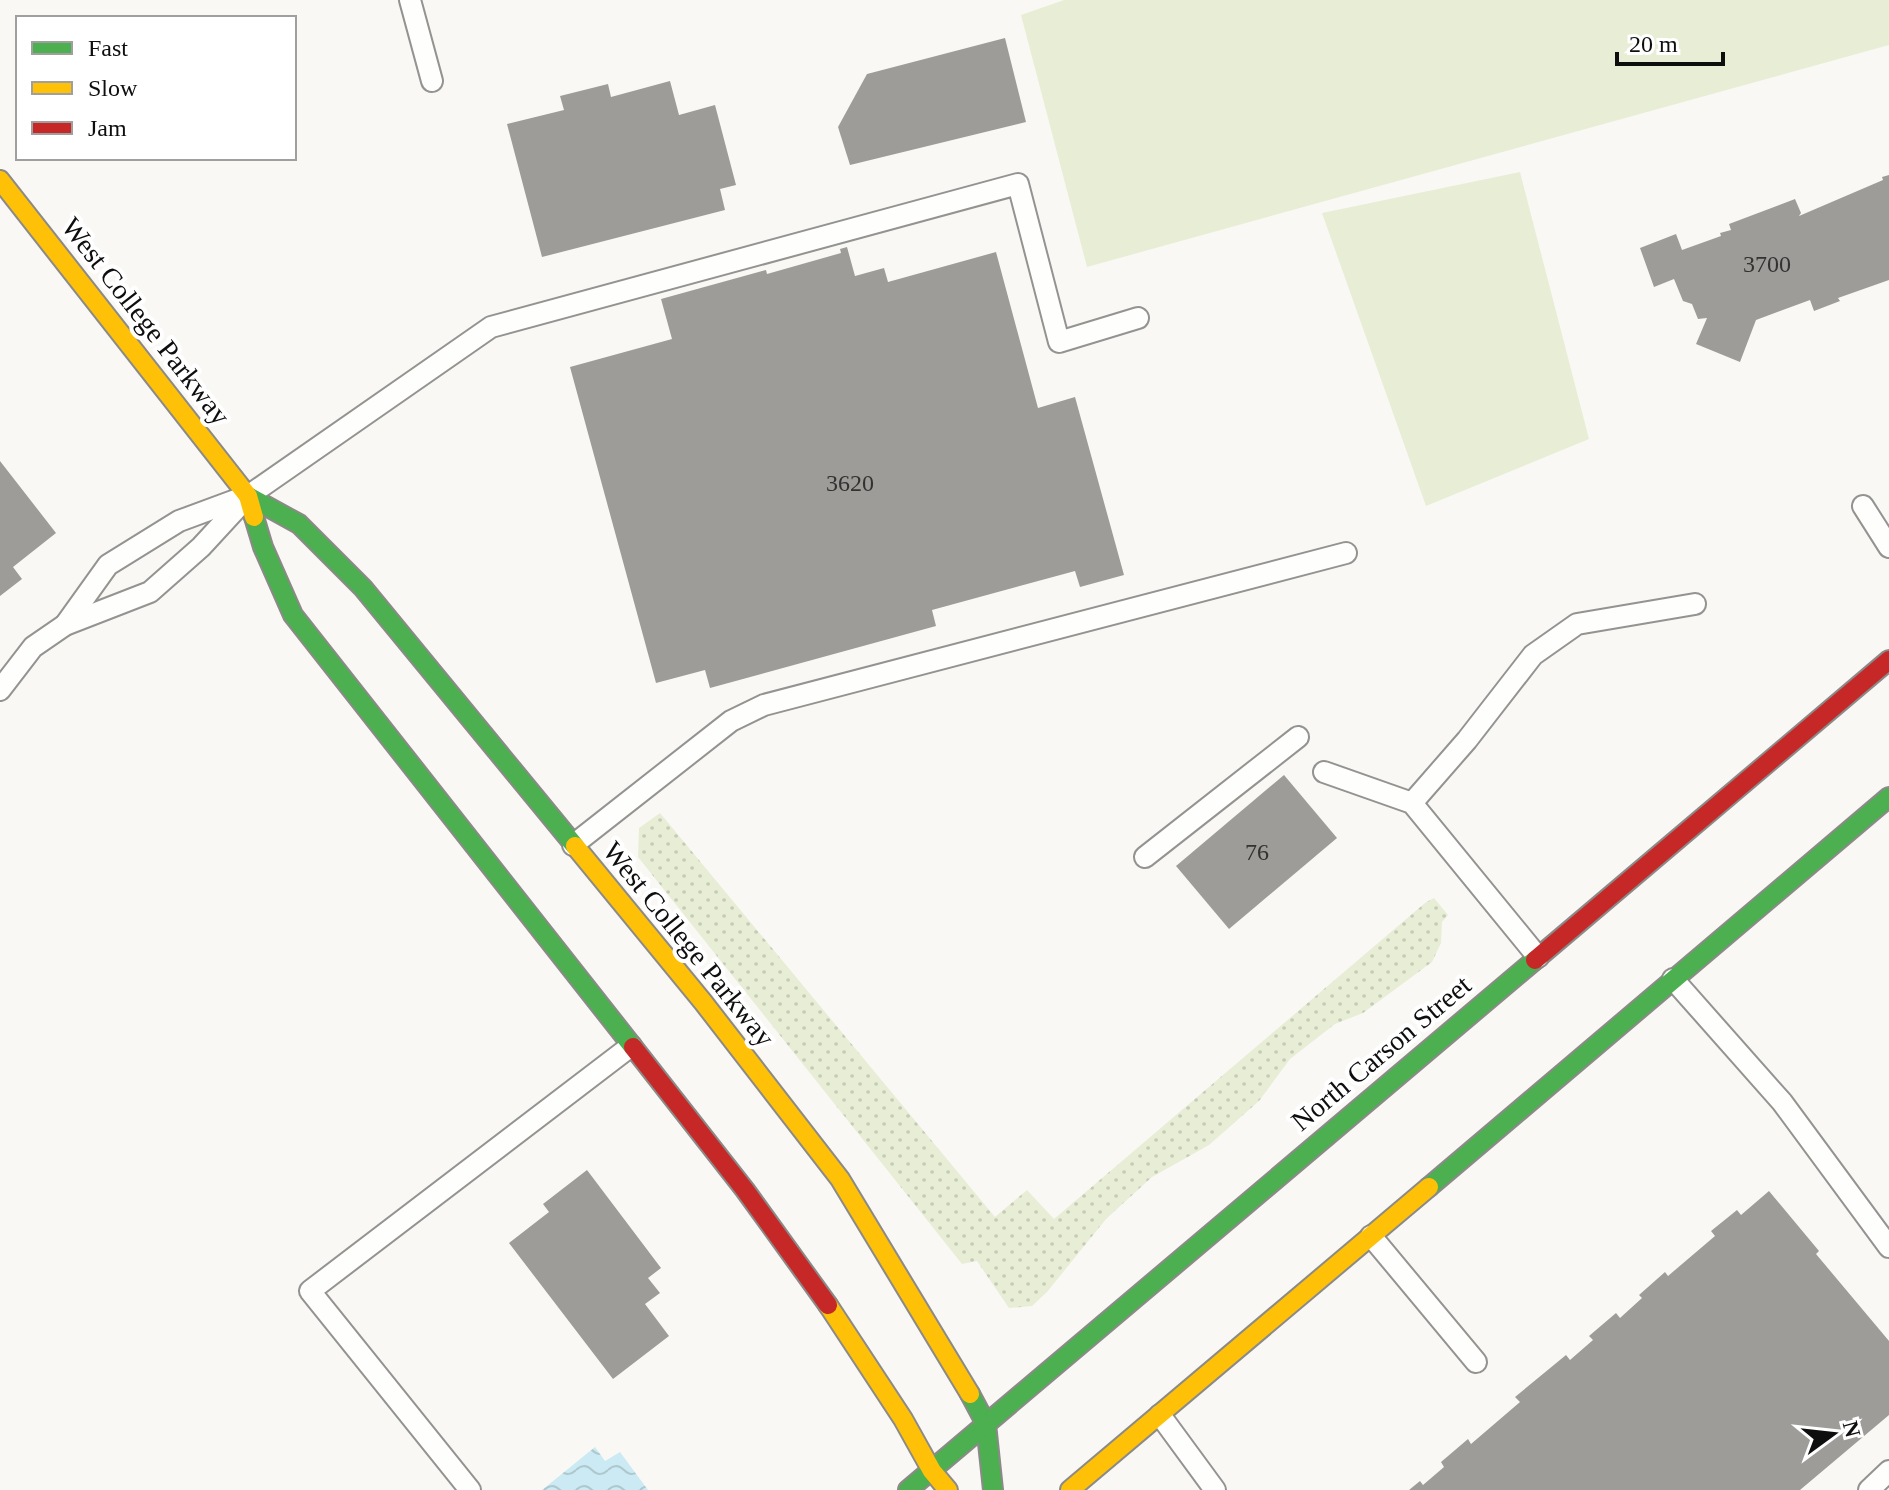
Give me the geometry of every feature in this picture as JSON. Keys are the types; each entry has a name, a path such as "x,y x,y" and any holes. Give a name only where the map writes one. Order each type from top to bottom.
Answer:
{"street":[{"name":"West College Parkway","path":"0,180 248,496 263,547 293,615 745,1190 821,1295 903,1419 932,1471 948,1490"},
{"name":"West College Parkway","path":"248,496 299,524 363,588 703,1002 840,1179 958,1371 986,1424 993,1490"},
{"name":"North Carson Street","path":"908,1490 1889,660"},
{"path":"1070,1490 1889,797"}],"lane":[{"path":"410,0 432,81"},
{"path":"0,690 33,647 65,625 150,592 201,547 248,496 491,327 1018,184 1059,342 1138,318"},
{"path":"65,625 108,565 179,521 248,496"},
{"path":"1863,506 1889,547"},
{"path":"573,845 731,721 764,705 1346,553"},
{"path":"1412,803 1467,740 1533,655 1577,624 1695,604"},
{"path":"1145,857 1298,737"},
{"path":"1324,772 1412,803 1538,957"},
{"path":"1673,979 1782,1102 1889,1247"},
{"path":"470,1490 310,1291 631,1046"},
{"path":"1371,1236 1476,1362"},
{"path":"1160,1415 1215,1490"},
{"path":"1869,1490 1889,1471"}],"green space":[{"path":"1064,0 1889,0 1889,45 1087,267 1021,15"},
{"path":"1520,172 1589,439 1426,506 1322,213"},
{"path":"660,813 995,1217 1027,1190 1054,1219 1425,903 1434,898 1448,915 1442,922 1441,943 1432,962 1363,1013 1335,1024 1290,1059 1259,1101 1209,1145 1152,1177 1106,1219 1032,1306 1009,1308 977,1261 962,1264 638,857 639,828"}],"water":[{"path":"595,1447 605,1461 620,1452 648,1490 542,1490"}],"building":[{"path":"1005,38 1026,122 850,165 838,127 867,74"},
{"path":"670,81 679,115 715,105 736,185 720,189 725,210 542,257 507,124 564,110 560,96 608,84 611,97"},
{"path":"1889,175 1889,280 1838,298 1840,301 1814,311 1810,300 1756,320 1740,362 1696,344 1707,318 1698,319 1692,304 1683,301 1674,279 1654,287 1640,248 1676,234 1682,250 1721,236 1720,233 1731,230 1729,224 1795,199 1801,213 1799,216"},
{"path":"847,247 855,276 884,268 888,282 996,252 1038,408 1075,397 1124,575 1080,587 1075,571 932,610 936,626 710,688 705,670 656,683 570,367 672,339 661,299 766,270 767,274 841,253 840,249"},
{"path":"0,461 56,533 13,567 22,579 0,596"},
{"path":"1284,775 1337,838 1229,929 1176,866"},
{"path":"587,1170 661,1268 648,1278 660,1293 645,1304 669,1336 613,1379 509,1243 549,1212 543,1204"},
{"path":"1769,1191 1819,1251 1816,1254 1889,1341 1889,1415 1800,1490 1409,1490 1420,1481 1423,1485 1444,1467 1441,1462 1468,1439 1471,1444 1520,1402 1515,1397 1566,1355 1570,1360 1593,1340 1589,1336 1616,1313 1620,1318 1642,1298 1639,1295 1665,1272 1668,1276 1715,1236 1711,1231 1737,1210 1741,1215"}],"traffic: fast":[{"path":"248,496 299,524 363,588 575,846"},
{"path":"254,517 263,547 293,615 633,1047"},
{"path":"1429,1187 1889,797"},
{"path":"908,1490 1535,960"},
{"path":"970,1394 986,1424 993,1490"}],"traffic: slow":[{"path":"0,180 248,496 254,517"},
{"path":"575,846 703,1002 840,1179 970,1394"},
{"path":"1070,1490 1429,1187"},
{"path":"828,1305 903,1419 932,1471 948,1490"}],"traffic: jam":[{"path":"1535,960 1889,660"},
{"path":"633,1047 745,1190 828,1305"}]}
